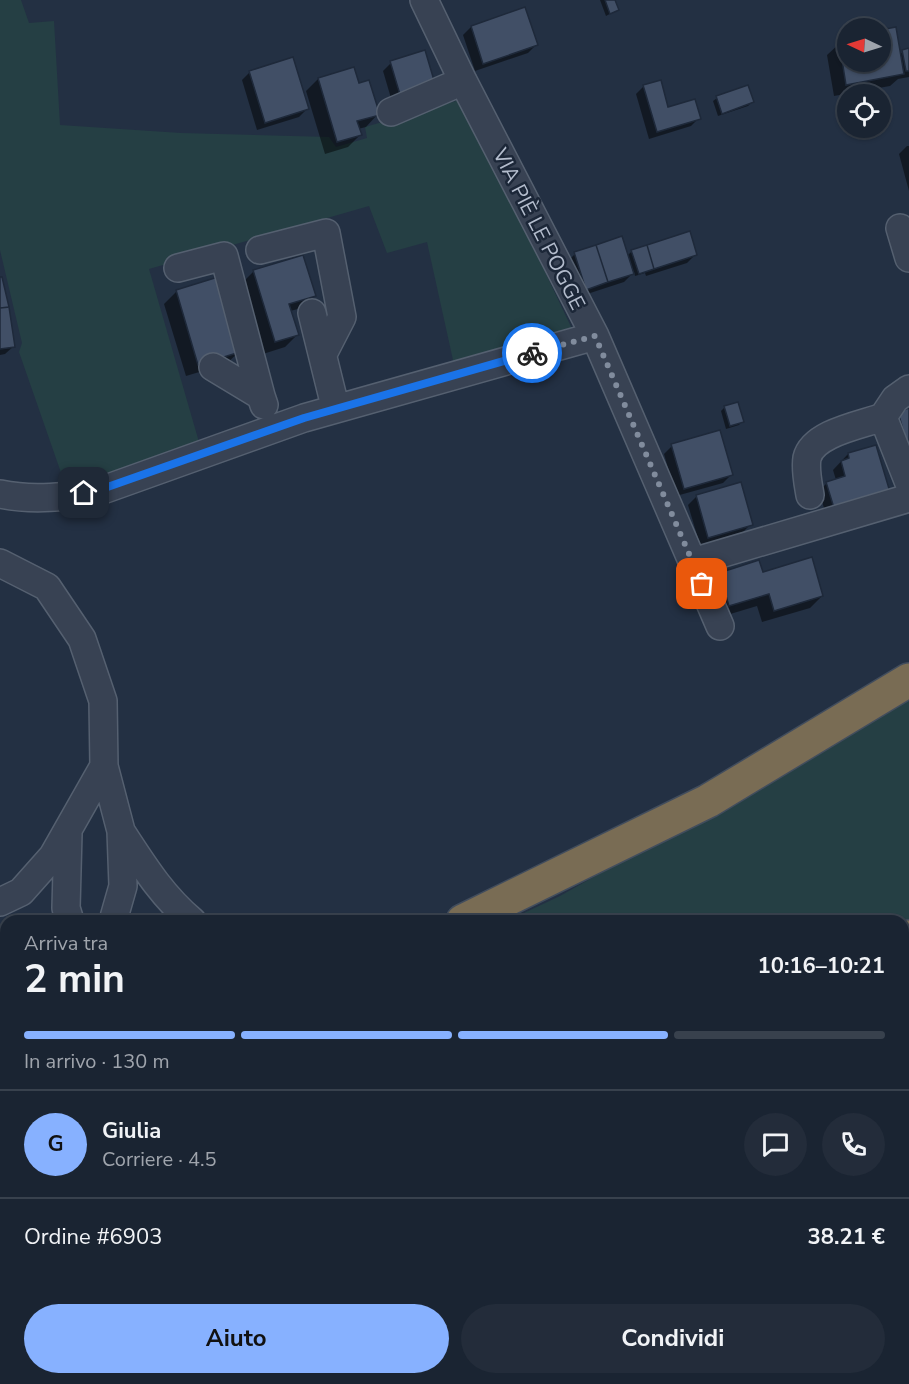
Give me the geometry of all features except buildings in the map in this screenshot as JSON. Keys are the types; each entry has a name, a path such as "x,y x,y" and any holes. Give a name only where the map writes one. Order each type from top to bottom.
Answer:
{"highway":[{"path":"475,915 708,801 909,680"}],"street":[{"name":"VIA PIÈ LE POGGE","path":"424,0 463,81 595,336 720,626"},
{"path":"391,112 463,81"},
{"path":"900,228 909,258"},
{"path":"260,250 326,233 342,317 322,354"},
{"path":"178,268 224,256 270,429"},
{"path":"312,313 333,398 338,408"},
{"path":"0,494 22,498 68,496 99,490 270,429 595,336"},
{"path":"213,367 261,396"},
{"path":"810,495 806,467 810,451 815,444 827,436 883,417 895,399 909,389"},
{"path":"883,417 909,483"},
{"path":"693,562 909,498"},
{"path":"0,563 47,587 82,639 103,701 104,766 121,831 123,886 115,915"},
{"path":"0,903 21,892 53,856 104,766"},
{"path":"68,828 66,908 68,915"},
{"path":"121,831 147,873 166,897 186,915"}],"green space":[{"path":"0,0 21,0 29,23 54,21 60,125 181,133 329,137 336,147 367,138 365,127 463,99 573,331 455,369 427,242 387,253 369,206 149,269 201,449 66,487 19,352 22,343 0,250"},
{"path":"909,698 909,915 520,915 560,896"}],"way so far":[{"path":"532,353 595,336 702,584"}],"route":[{"path":"84,493 99,490 304,418 532,353"}]}
